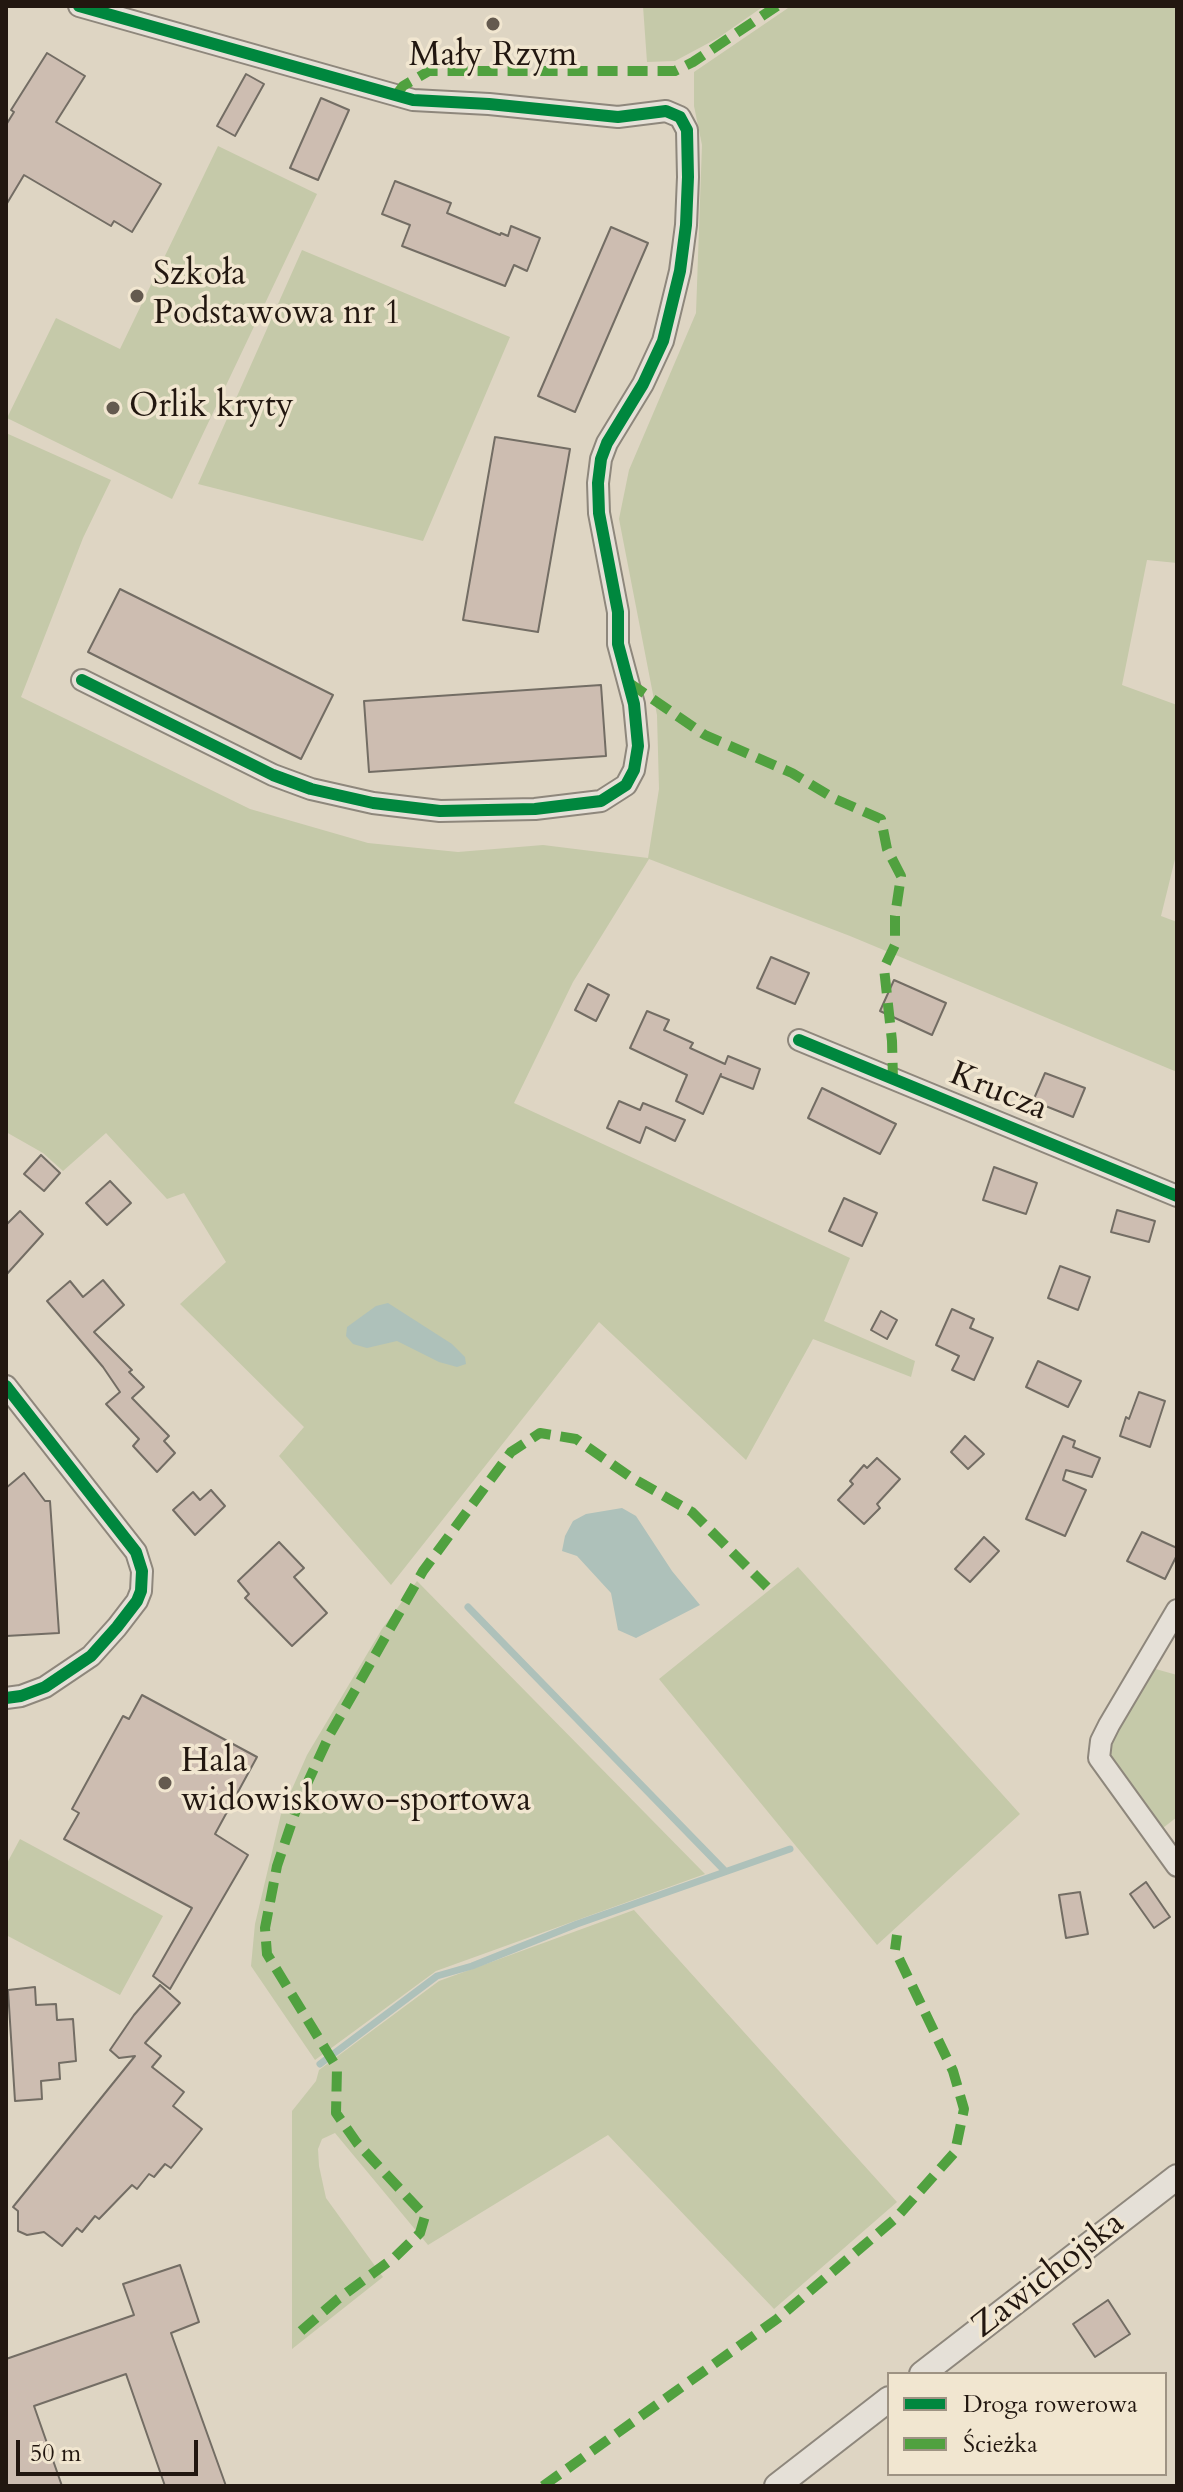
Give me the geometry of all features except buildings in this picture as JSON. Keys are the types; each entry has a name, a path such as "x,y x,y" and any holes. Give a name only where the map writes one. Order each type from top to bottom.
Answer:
{"street":[{"path":"79,6 413,100 618,117 666,111 680,117 687,130 686,225 673,305 663,341 643,384 607,443 598,483 599,513 618,612 618,644 634,704 637,732 634,770 626,785 601,801 535,809 440,811 373,803 311,789 273,775 82,680"},
{"name":"Krucza","path":"799,1040 1177,1196"},
{"path":"6,1386 136,1552 140,1562 141,1591 137,1601 91,1656 45,1687 6,1698"},
{"path":"1177,1610 1109,1725 1101,1741 1099,1758 1177,1866"},
{"name":"Zawichojska","path":"925,2372 1177,2177"},
{"path":"777,2486 887,2401"}],"green space":[{"path":"643,6 764,6 718,38 675,61 647,62"},
{"path":"791,6 1177,6 1177,563 1147,560 1122,685 1177,705 1177,851 1161,916 1177,922 1177,1072 850,936 649,859 573,982 514,1103 850,1258 824,1321 915,1361 911,1377 813,1339 746,1460 599,1322 391,1585 279,1456 304,1427 180,1304 226,1262 184,1193 167,1199 106,1133 63,1171 43,1153 6,1132 6,433 111,480 83,538 21,697 250,809 368,843 458,852 543,845 648,858 659,789 657,715 619,519 629,470 696,313 702,145 694,106 694,72"},
{"path":"218,146 317,194 172,499 7,418 56,318 120,349"},
{"path":"302,250 510,337 423,541 198,484"},
{"path":"798,1567 1020,1814 877,1945 659,1679"},
{"path":"417,1581 705,1874 436,1971 315,2060 251,1966 255,1924 281,1814 307,1755 382,1629"},
{"path":"1152,1668 1177,1675 1177,1817 1159,1831 1108,1759 1113,1733"},
{"path":"20,1839 163,1916 120,1995 6,1935 6,1865"},
{"path":"634,1910 897,2202 774,2309 608,2135 428,2245 335,2133 322,2139 318,2149 326,2198 383,2277 292,2349 292,2111 316,2081 319,2070 439,1981"}],"shaded area":[{"path":"388,1303 452,1344 465,1357 466,1364 457,1367 439,1362 397,1341 367,1348 353,1344 346,1336 347,1327 376,1306"},
{"path":"622,1508 636,1516 672,1571 700,1605 636,1638 618,1630 611,1593 577,1556 562,1551 573,1521 586,1514"}],"waterway":[{"path":"468,1607 725,1871"},
{"path":"320,2064 437,1976 472,1966 577,1924 790,1849"}],"marked path":[{"path":"396,95 403,86 429,71 675,71 777,6"},
{"path":"628,682 705,735 792,773 835,799 881,819 887,849 901,876 895,916 895,945 884,968 893,1080"},
{"path":"301,2331 395,2257 420,2233 425,2216 357,2143 336,2113 337,2068 267,1954 265,1928 277,1866 299,1801 330,1734 423,1571 511,1452 540,1433 576,1439 629,1476 692,1512 767,1587"},
{"path":"543,2486 777,2319 896,2218 955,2152 964,2109 953,2071 895,1950 897,1935"}],"cycle path":[{"path":"79,6 413,100 618,117 666,111 680,117 687,130 688,177 680,271 663,341 643,384 607,443 598,483 599,513 618,612 618,644 634,704 638,746 634,770 626,785 601,801 535,809 440,811 373,803 311,789 273,775 82,680"},
{"path":"799,1040 1177,1196"},
{"path":"6,1386 136,1552 142,1571 137,1601 91,1656 45,1687 6,1698"}],"place":[{"name":"Mały Rzym","path":"493,24"},
{"name":"Szkoła Podstawowa nr 1","path":"137,296"},
{"name":"Orlik kryty","path":"113,408"},
{"name":"Hala widowiskowo-sportowa","path":"165,1783"}]}
